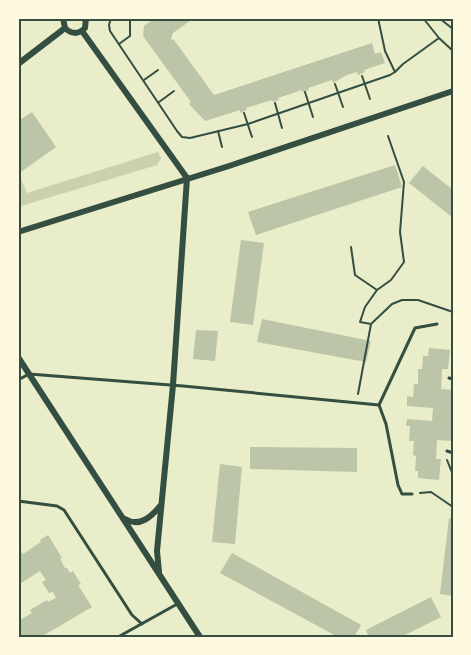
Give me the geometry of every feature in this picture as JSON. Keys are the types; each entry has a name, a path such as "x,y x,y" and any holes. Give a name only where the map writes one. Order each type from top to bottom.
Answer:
{"street":[{"path":"63,18 65,28 73,33 82,31 86,18"},
{"path":"18,64 65,28"},
{"path":"82,31 187,178 173,385 157,558 159,572"},
{"path":"18,232 453,91"},
{"path":"18,357 200,637"},
{"path":"122,517 130,522 141,522 154,514 161,504"}],"lane":[{"path":"412,494 402,494 398,485 386,424 379,405 415,328 437,324"},
{"path":"18,380 29,374 379,405"},
{"path":"18,501 57,506 64,510 132,615 142,624"},
{"path":"118,637 178,603"}],"path":[{"path":"111,18 110,31 182,137 190,138 248,124 365,85 395,72 439,38"},
{"path":"119,44 130,36 130,18"},
{"path":"378,18 385,51 395,72"},
{"path":"423,18 453,51"},
{"path":"439,18 453,29"},
{"path":"144,80 158,70"},
{"path":"362,76 370,99"},
{"path":"335,84 343,107"},
{"path":"159,102 174,91"},
{"path":"305,92 313,117"},
{"path":"275,103 282,128"},
{"path":"244,113 252,137"},
{"path":"218,131 222,147"},
{"path":"370,324 360,322 365,307 377,290 392,280 404,262 400,232 404,182 388,136"},
{"path":"351,247 355,274 377,290"},
{"path":"357,403 370,324 392,304 409,299 432,303 453,312"},
{"path":"450,452 447,462 453,475"},
{"path":"412,494 431,492 453,507"}],"green space":[{"path":"158,152 161,158 157,165 18,207 18,179 20,177 27,193"}],"building":[{"path":"155,18 194,18 173,33 171,39 214,95 372,43 375,54 381,52 385,63 364,70 365,72 358,75 357,72 347,75 333,83 332,80 308,88 309,90 278,98 279,100 273,102 272,100 246,108 247,110 240,113 240,110 205,121 189,104 191,102 143,36 144,26"},
{"path":"32,112 56,147 18,174 18,121"},
{"path":"395,165 402,187 256,235 248,212"},
{"path":"423,166 453,190 453,218 409,183"},
{"path":"241,240 264,243 253,325 230,322"},
{"path":"262,319 371,341 366,362 257,342"},
{"path":"196,330 218,331 215,361 193,359"},
{"path":"429,348 450,350 448,369 442,369 441,389 453,390 453,441 437,440 436,459 441,459 439,480 418,478 418,471 415,471 416,456 413,455 414,441 409,441 410,426 406,426 407,419 432,421 433,408 407,406 407,396 413,397 414,384 418,384 418,369 422,369 423,356 428,356"},
{"path":"250,447 357,448 357,472 250,469"},
{"path":"220,464 242,467 235,544 212,542"},
{"path":"449,518 453,519 453,596 440,594"},
{"path":"48,535 62,558 60,559 65,568 70,573 73,571 81,584 78,585 92,607 41,637 18,637 18,617 22,619 32,613 30,610 47,600 48,602 56,598 53,592 49,593 42,582 46,580 40,571 18,585 18,552 21,551 23,554"},
{"path":"232,553 361,625 354,637 338,637 220,573"},
{"path":"431,597 441,617 401,637 369,637 366,630"}]}
